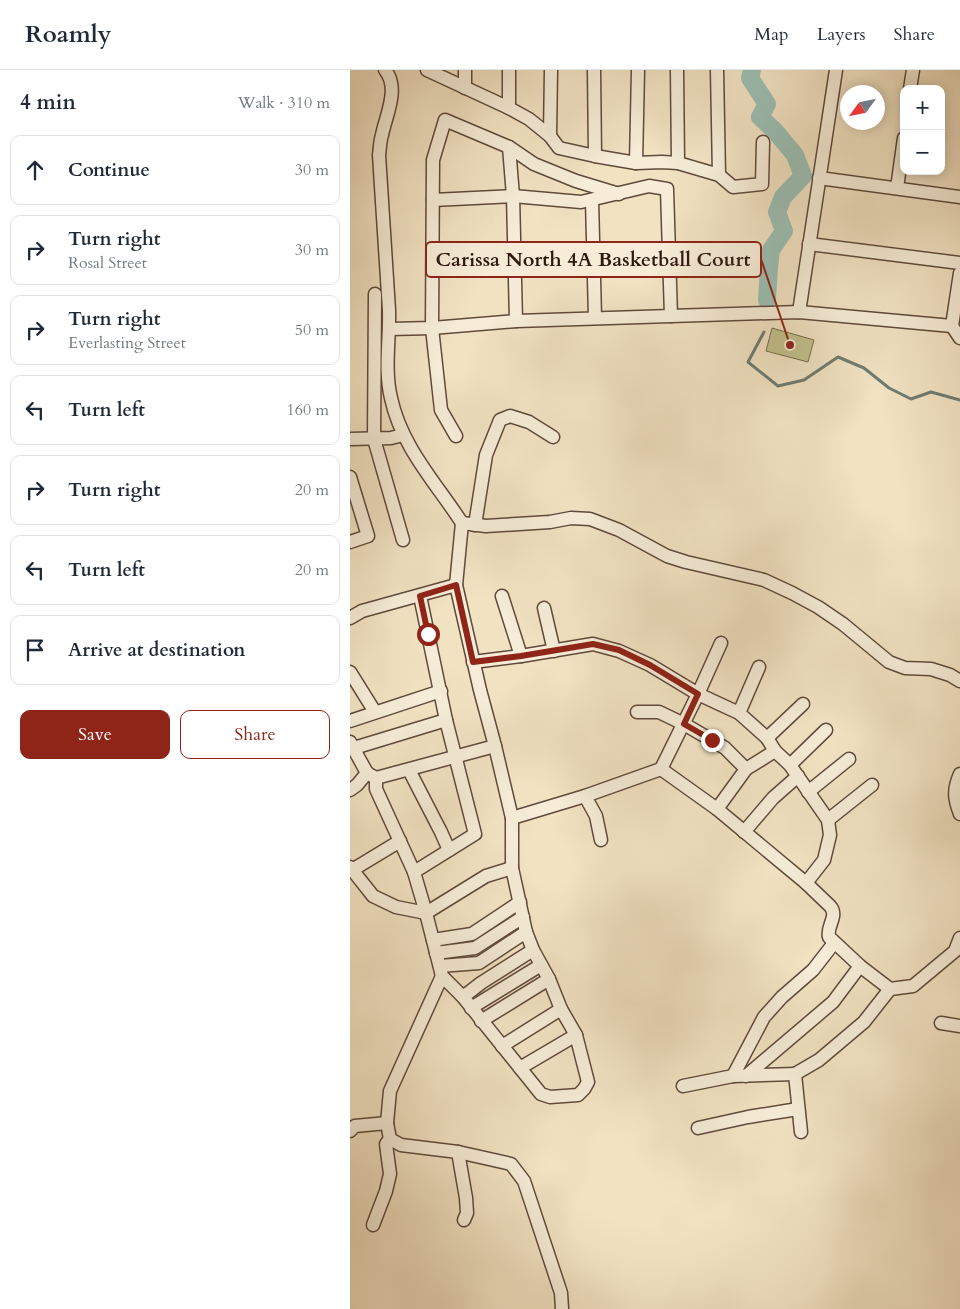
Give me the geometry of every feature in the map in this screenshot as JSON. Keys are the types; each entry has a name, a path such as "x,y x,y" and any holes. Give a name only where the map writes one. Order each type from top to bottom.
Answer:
{"street":[{"path":"384,70 389,76 392,89 379,155 390,328 387,363 390,397 403,435 424,469 468,524 493,526 550,522 571,518 590,519 618,530 667,556 764,580 818,607 843,624 889,662 905,668 931,669 950,675 960,681"},
{"path":"426,70 528,119 550,136 560,148 636,163 678,163 719,175 733,187 762,184 763,142"},
{"path":"465,70 465,88"},
{"path":"508,108 509,70"},
{"path":"550,136 551,70"},
{"path":"594,70 595,156"},
{"path":"636,163 638,70"},
{"path":"677,70 678,163"},
{"path":"717,70 719,175"},
{"path":"799,312 836,70"},
{"path":"911,85 913,70"},
{"path":"456,436 441,410 432,328 433,160 445,120 509,147 534,164 576,181 619,194"},
{"path":"509,147 514,196 516,321"},
{"path":"897,188 900,167"},
{"path":"819,178 960,197"},
{"path":"433,200 514,196 581,202 649,186 667,189 671,316"},
{"path":"592,200 595,318"},
{"path":"809,244 960,263"},
{"path":"960,273 952,326 960,338"},
{"path":"375,294 374,438 403,540"},
{"path":"390,328 432,328 516,321 799,312 952,326"},
{"path":"446,720 352,745 372,775 376,789 414,872 441,971 541,1094 550,1097 578,1095 588,1082 576,1035 561,1009 526,932 512,868 512,818 456,585 468,524 486,455 500,420 510,416 529,422 553,437"},
{"path":"350,439 391,438 403,435"},
{"path":"350,476 354,505 368,536 350,542"},
{"path":"350,618 362,611 456,585"},
{"path":"414,872 475,834 446,720 420,596"},
{"path":"502,596 521,656"},
{"path":"544,608 554,651"},
{"path":"512,818 585,796 661,769 721,643"},
{"path":"473,662 593,644 619,650 650,665 698,694 739,713 767,738 775,751 790,765 828,820 830,835 824,860 806,884"},
{"path":"739,713 759,667"},
{"path":"350,672 375,712"},
{"path":"350,721 441,691"},
{"path":"767,738 803,704"},
{"path":"637,712 659,712 684,724 725,748 746,769"},
{"path":"790,765 826,730"},
{"path":"350,790 372,775 408,770 495,746"},
{"path":"717,809 746,769 775,751"},
{"path":"808,792 849,759"},
{"path":"661,769 717,809 806,884 832,909 834,914 828,933 829,938 860,966 890,989"},
{"path":"408,770 449,850"},
{"path":"744,832 772,798 798,776"},
{"path":"960,776 955,788 955,802 960,814"},
{"path":"828,820 872,785"},
{"path":"585,796 596,816 601,840"},
{"path":"400,841 351,869 373,896 396,907 426,913 486,876 512,868"},
{"path":"433,940 472,934 520,902"},
{"path":"436,953 475,948 523,917"},
{"path":"441,971 479,963 526,932"},
{"path":"683,1086 732,1076 795,1074 819,1060 864,1022 890,989 913,986 955,951 960,938"},
{"path":"732,1076 764,1016 812,970 834,943"},
{"path":"463,997 533,950"},
{"path":"471,1008 541,965"},
{"path":"746,1076 832,1002 860,966"},
{"path":"373,1225 386,1191 390,1174 386,1144 390,1139 387,1123 390,1092 441,971"},
{"path":"481,1021 549,979"},
{"path":"502,1046 561,1009"},
{"path":"941,1023 960,1026"},
{"path":"520,1068 576,1035"},
{"path":"795,1074 801,1132"},
{"path":"698,1128 798,1109"},
{"path":"350,1131 355,1126 387,1123"},
{"path":"390,1139 401,1145 458,1152 511,1164 524,1181 561,1293 562,1309"},
{"path":"458,1152 466,1198 467,1213 464,1220"}],"shaded area":[{"path":"772,328 814,340 808,362 766,351"}],"waterway":[{"path":"752,70 750,78 767,104 760,117 775,131 795,155 803,176 783,197 777,212 784,231 771,250 767,300"},
{"path":"764,332 748,362 778,386 804,380 838,357 864,368 889,388 911,399 931,392 960,400"}],"place":[{"name":"Carissa North 4A Basketball Court","path":"790,345"}],"route":[{"path":"428,634 420,596 456,585 473,662 593,644 619,650 650,665 698,694 684,724 712,740"}]}
